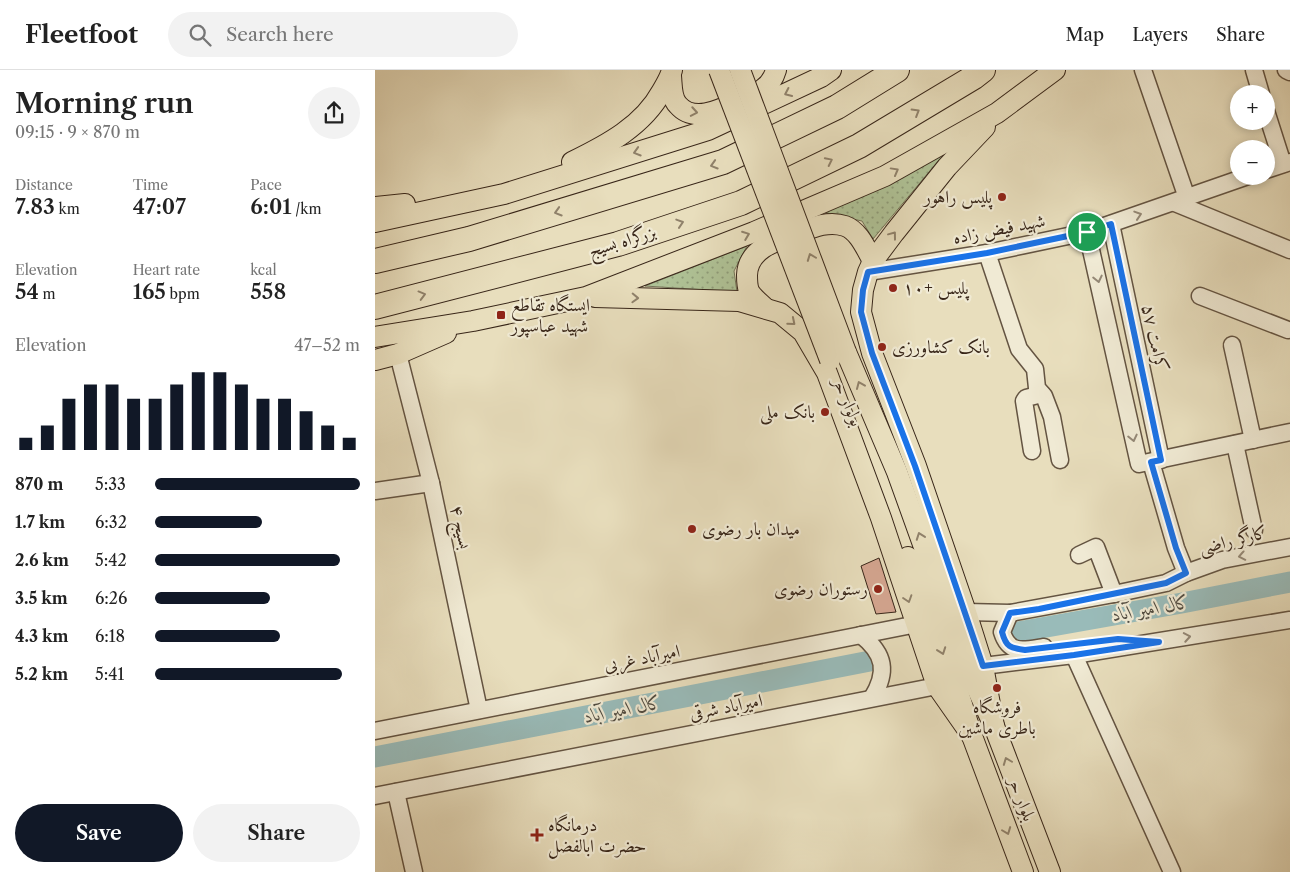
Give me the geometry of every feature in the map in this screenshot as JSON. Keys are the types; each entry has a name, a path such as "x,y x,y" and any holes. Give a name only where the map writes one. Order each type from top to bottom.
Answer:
{"highway":[{"path":"375,261 469,239 723,162 837,107 897,70"},
{"name":"بزرگراه بسیج","path":"375,307 618,244 741,203 859,146 983,70"}],"main road":[{"name":"بولوار حر","path":"719,70 838,356 897,472 966,664 994,726"},
{"name":"بولوار حر","path":"740,70 880,480 959,695 971,736"},
{"path":"671,73 673,98 678,106 687,112 697,114 714,112 762,90 771,81 777,70"},
{"path":"375,222 504,194 708,130 821,77 831,70"},
{"path":"375,337 473,321 586,297 754,232 885,176 997,113 1055,70"},
{"path":"375,207 504,194 598,150 633,127 657,101 671,73"},
{"path":"994,726 983,666 966,612 915,466 872,353 861,312 863,290 871,266 893,233 947,168 997,113"},
{"path":"765,308 750,292 747,272 751,259 760,249 775,242 819,226 835,224 852,229 863,243 871,266"},
{"path":"586,297 739,301 780,313 803,332 827,373 881,518 937,686 971,736"},
{"path":"375,360 398,354 473,321"},
{"name":"بلوار حر","path":"994,726 1050,872"},
{"name":"بلوار حر","path":"971,736 1023,872"}],"street":[{"path":"1143,70 1181,200 1290,250"},
{"path":"1253,70 1258,85"},
{"path":"1286,70 1290,72"},
{"path":"1273,130 1286,163"},
{"name":"شهید فیض زاده","path":"871,266 987,253 1087,232 1230,182"},
{"name":"کرامت ۵۷","path":"1111,224 1150,462"},
{"path":"1087,232 1150,462 1176,548 1186,573"},
{"path":"987,253 1019,349 1033,366 1037,388 1042,394 1052,417 1059,460"},
{"path":"1200,296 1288,330"},
{"path":"1232,345 1253,440"},
{"name":"بسیج ۴","path":"398,354 431,484 479,710"},
{"path":"1032,451 1024,401 1026,398 1042,394"},
{"path":"1150,462 1290,432"},
{"path":"1235,444 1254,530"},
{"path":"375,491 431,484"},
{"path":"1079,555 1096,547 1114,594"},
{"name":"کارگر راضی","path":"966,612 1010,613 1114,594 1166,583 1186,573 1222,560 1290,547"},
{"path":"1010,613 1002,632 1005,642 1011,648 1025,650 1118,639 1159,642"},
{"path":"983,666 1074,655 1290,620"},
{"name":"امیرآباد غربی","path":"375,731 917,624"},
{"path":"861,635 872,644 880,657 883,671 880,686 872,698"},
{"path":"1074,655 1172,872"},
{"name":"امیرآباد شرقی","path":"375,796 937,686"},
{"path":"396,792 414,872"}],"green space":[{"path":"944,154 873,239 862,221 825,213"},
{"path":"747,246 734,271 737,292 645,286"}],"building":[{"name":"رستوران رضوی","path":"879,558 896,612 876,614 861,566"}],"waterway":[{"name":"کال امیر آباد","path":"1012,633 1290,582"},
{"name":"کال امیر آباد","path":"375,757 870,661"}],"place":[{"name":"پلیس راهور","path":"1002,197"},
{"name":"پلیس +۱۰","path":"893,288"},
{"name":"ایستگاه تقاطع شهید عباسپور","path":"501,315"},
{"name":"بانک کشاورزی","path":"882,347"},
{"name":"بانک ملی","path":"825,412"},
{"name":"میدان بار رضوی","path":"692,529"},
{"name":"رستوران رضوی","path":"878,589"},
{"name":"فروشگاه باطری ماشین","path":"997,688"},
{"name":"درمانگاه حضرت ابالفضل","path":"537,835"}],"route":[{"path":"1111,224 1161,460 1151,462 1176,548 1186,573 1166,583 1039,609 1010,613 1002,632 1005,642 1011,648 1025,650 1118,639 1159,642 983,666 915,466 872,353 861,312 863,290 868,272 987,253 1087,232 1111,224"}]}
